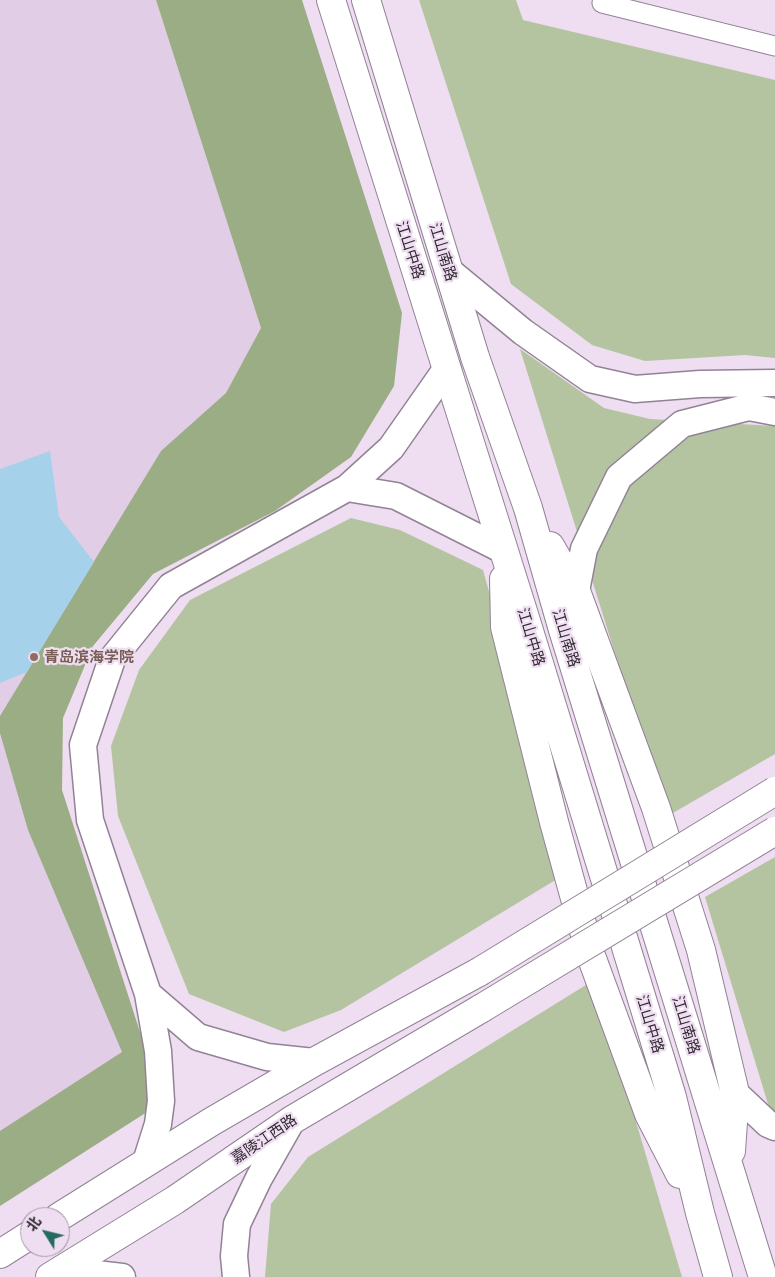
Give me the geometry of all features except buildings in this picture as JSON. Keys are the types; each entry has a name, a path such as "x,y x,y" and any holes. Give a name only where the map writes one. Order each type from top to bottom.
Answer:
{"main road":[{"name":"江山中路","path":"331,0 448,368 672,1097 700,1213 718,1277"},
{"name":"江山南路","path":"366,0 475,357 528,508 563,630 763,1277"},
{"path":"449,271 523,332 590,379 635,389 700,384 775,383"},
{"path":"146,1162 158,1124 161,1101 158,1051 148,994 90,820 83,745 112,659 171,586 347,488 391,448 448,368"},
{"path":"576,591 584,549 620,477 682,424 749,407 775,412"},
{"path":"347,488 396,496 503,550 505,627 554,822 590,953 649,1114 700,1213"},
{"path":"528,508 576,591 659,818 701,950 735,1093 730,1167"},
{"path":"70,1210 146,1162 314,1062 479,972 775,791"},
{"name":"嘉陵江西路","path":"56,1274 176,1200 292,1120 482,1008 775,830"},
{"path":"148,994 198,1037 267,1057 314,1062"},
{"path":"735,1093 768,1124 775,1126"},
{"path":"236,1277 234,1256 237,1224 259,1178 292,1120"},
{"path":"0,1254 20,1241"},
{"path":"56,1274 122,1277"}],"street":[{"path":"603,0 602,3 775,46"}],"shaded area":[{"name":"青岛滨海学院","path":"0,0 156,0 305,464 111,577 24,737 136,1098 0,1187"}],"green space":[{"path":"156,0 302,0 402,313 394,386 351,457 275,511 153,574 93,646 63,718 62,790 149,1060 147,1112 0,1206 0,1131 122,1052 28,830 0,733 0,716 161,451 226,393 261,328"},
{"path":"419,0 516,0 523,20 775,80 775,358 745,355 645,361 592,345 511,284"},
{"path":"520,349 604,408 650,419 775,426 775,754 666,817"},
{"path":"351,518 400,530 483,570 567,873 341,1010 284,1032 189,994 118,816 111,746 139,670 190,600"},
{"path":"775,857 775,1127 705,897"},
{"path":"594,980 682,1277 265,1277 271,1204 308,1157"}],"water":[{"path":"50,451 59,517 94,562 27,672 0,683 0,469"}],"place":[{"name":"青岛滨海学院","path":"34,657"}]}
